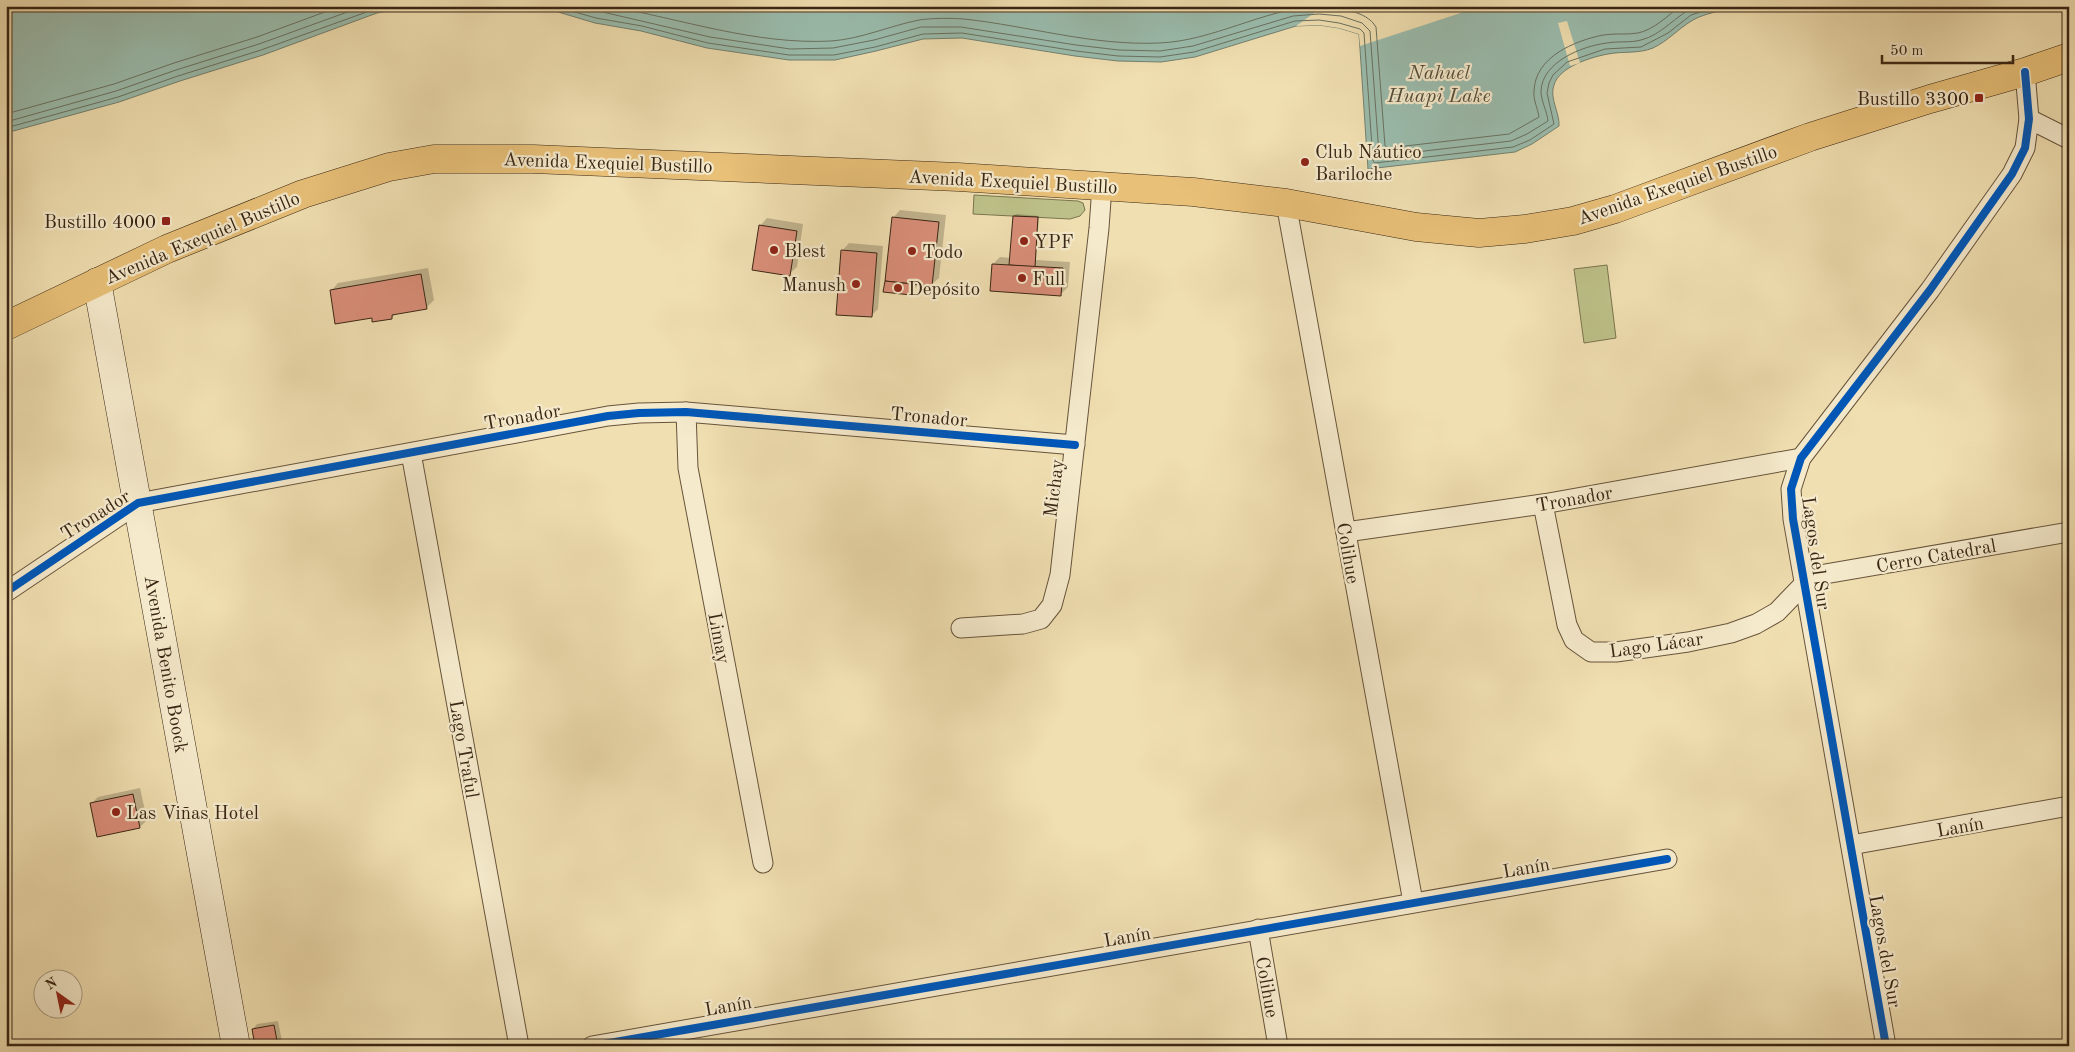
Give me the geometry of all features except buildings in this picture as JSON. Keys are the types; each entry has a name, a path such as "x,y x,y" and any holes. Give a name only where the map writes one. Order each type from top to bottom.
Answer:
{"main road":[{"name":"Avenida Exequiel Bustillo","path":"6,326 166,249 303,194 389,167 434,159 533,159 958,176 1193,192 1286,202 1416,227 1479,233 1525,229 1573,221 1615,209 1810,137 2069,57"},
{"name":"Avenida Exequiel Bustillo","path":"2025,72 2069,65"},
{"name":"Avenida Benito Boock","path":"97,282 236,1046"}],"street":[{"name":"Lagos del Sur","path":"1886,1046 1804,584 1793,519 1791,489 1801,458 1930,290 2012,174 2024,148 2029,119 2025,72"},
{"path":"2029,119 2069,139"},
{"name":"Michay","path":"961,628 1023,624 1041,619 1052,604 1060,575 1099,228 1102,186"},
{"name":"Colihue","path":"1286,202 1413,902"},
{"name":"Tronador","path":"6,592 138,503 608,416 686,412 1074,445"},
{"name":"Limay","path":"686,412 688,468 763,863"},
{"name":"Lago Traful","path":"411,453 519,1046"},
{"name":"Tronador","path":"1346,532 1543,504 1801,458"},
{"name":"Lago Lácar","path":"1543,504 1566,624 1574,640 1591,652 1616,652 1688,642 1731,633 1756,624 1777,612 1804,584"},
{"name":"Cerro Catedral","path":"1804,584 1825,574 2069,532"},
{"name":"Lanín","path":"1851,845 2069,806"},
{"name":"Lanín","path":"592,1046 1667,859"},
{"name":"Colihue","path":"1258,929 1278,1046"}],"green space":[{"path":"974,195 1078,201 1083,203 1085,210 1080,216 1070,219 973,214"},
{"path":"1607,265 1616,338 1584,343 1574,269"}],"water":[{"path":"6,6 417,6 377,13 263,55 119,102 6,133"},
{"name":"Nahuel Huapi Lake","path":"538,6 1733,6 1693,20 1653,48 1642,51 1601,55 1569,68 1557,79 1553,90 1559,126 1532,144 1515,152 1368,169 1359,34 1339,28 1319,25 1296,26 1195,57 1161,62 1118,61 1075,56 962,38 923,39 835,60 789,60 707,48 641,31 595,23"}],"pier":[{"path":"1324,6 1482,6 1360,46 1359,34 1319,25 1296,26"},
{"path":"1567,21 1580,63 1570,66 1558,23"}],"cycle path":[{"path":"1886,1046 1793,519 1791,489 1801,458 1930,290 2012,174 2025,148 2029,119 2025,72"},
{"path":"6,592 138,503 608,416 686,412 1075,445"},
{"path":"592,1046 1667,859"}],"place":[{"name":"Bustillo 3300","path":"1979,98"},
{"name":"Club Náutico Bariloche","path":"1305,162"},
{"name":"Bustillo 4000","path":"166,221"},
{"name":"YPF","path":"1024,241"},
{"name":"Blest","path":"774,250"},
{"name":"Todo","path":"912,251"},
{"name":"Full","path":"1022,278"},
{"name":"Manush","path":"856,284"},
{"name":"Depósito","path":"898,288"},
{"name":"Las Viñas Hotel","path":"116,812"}]}
